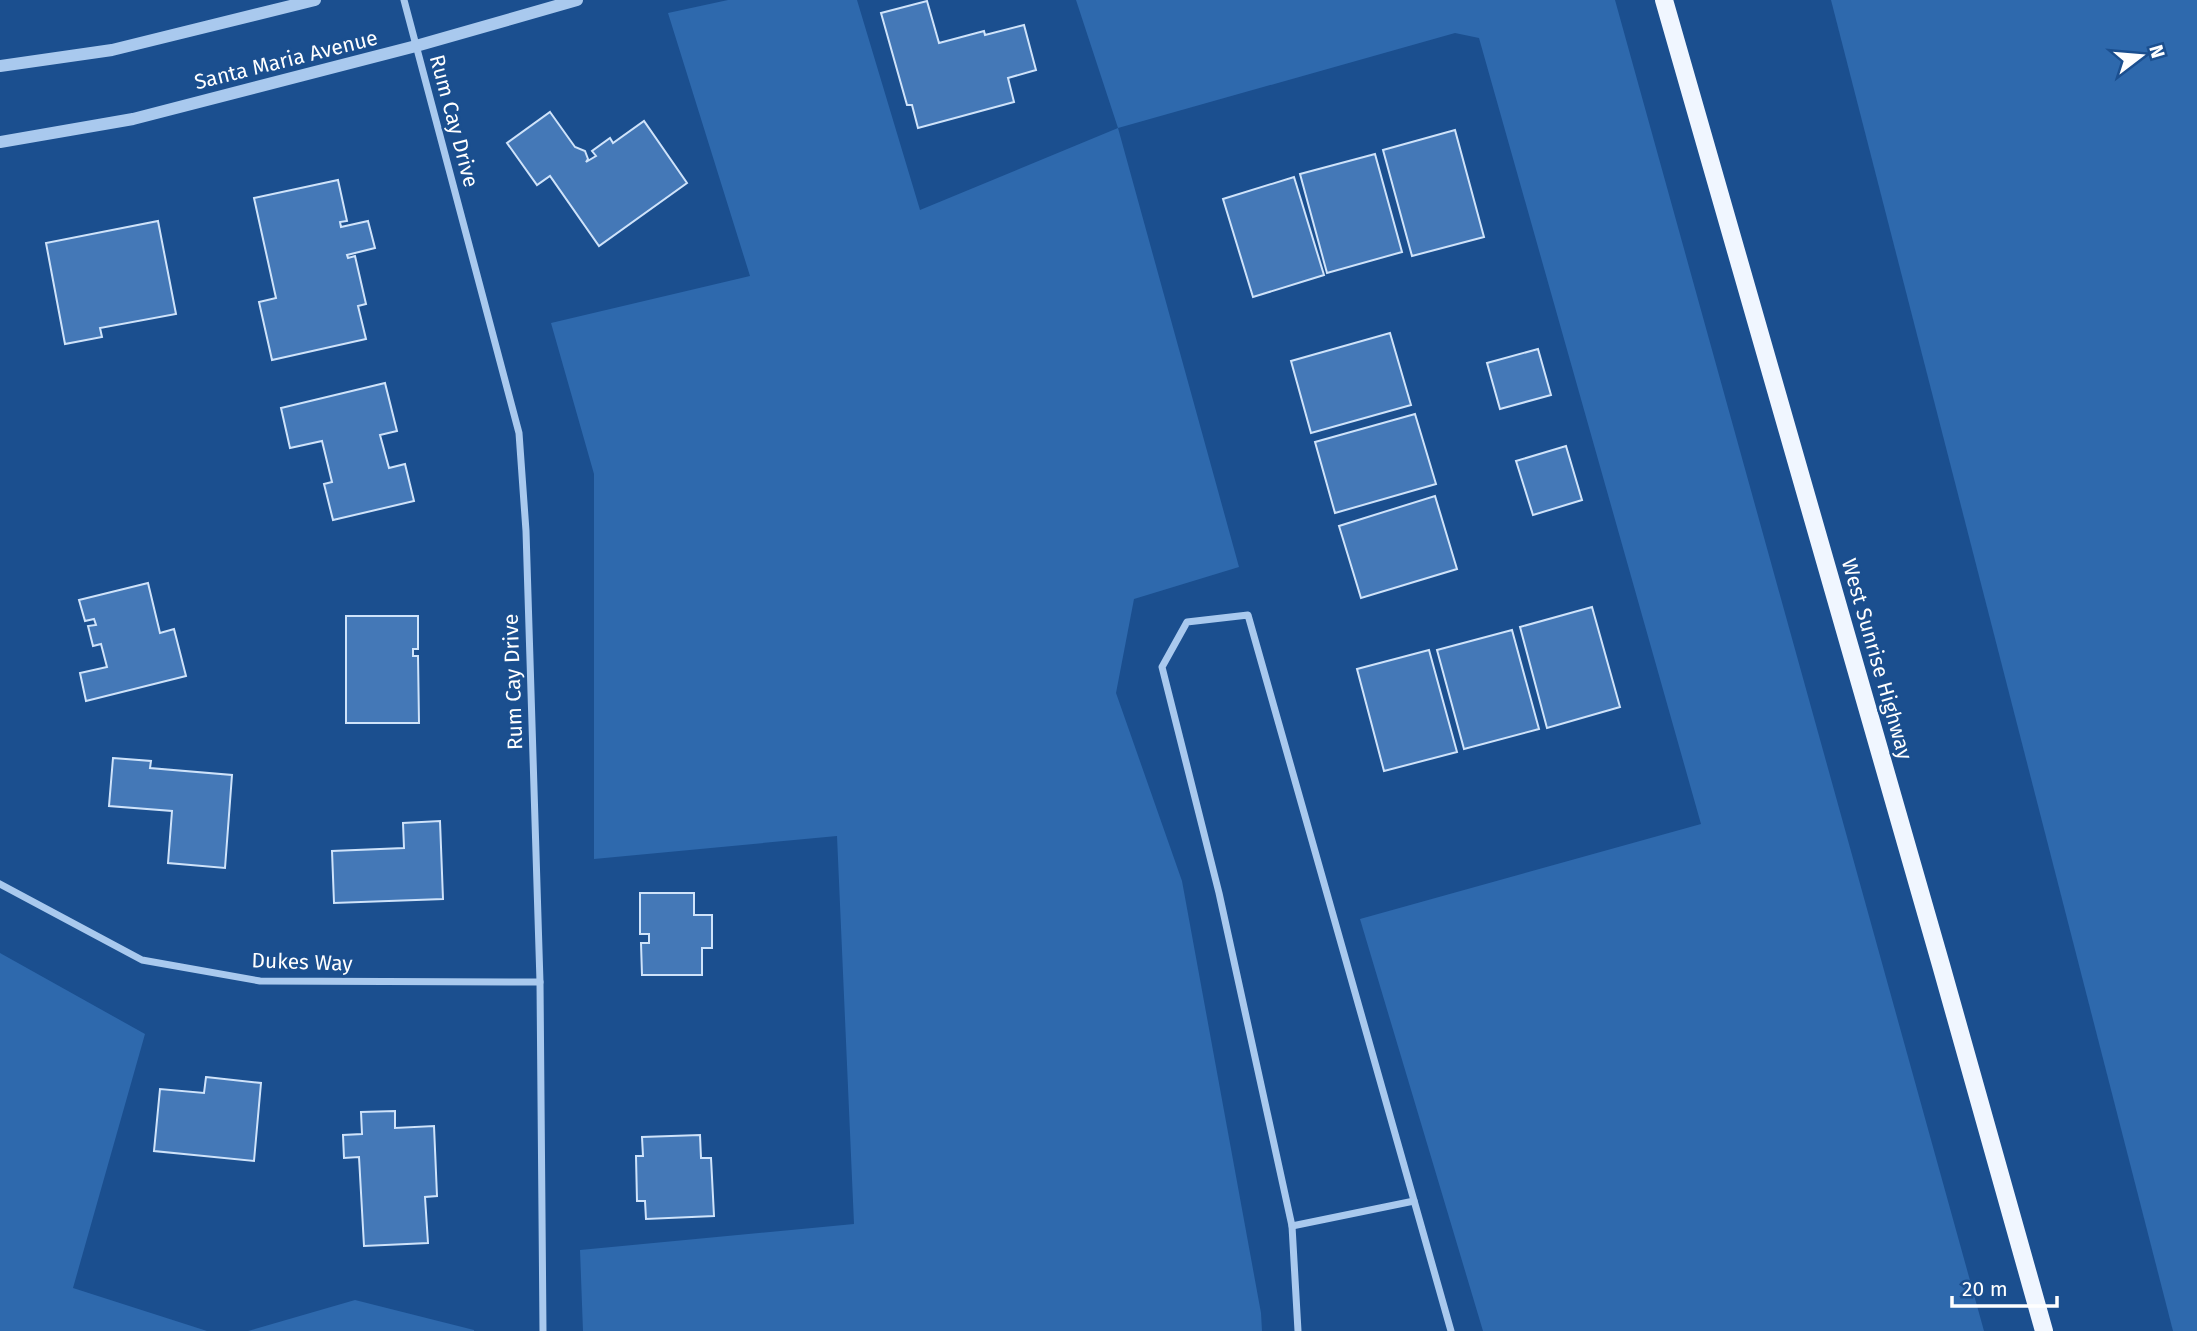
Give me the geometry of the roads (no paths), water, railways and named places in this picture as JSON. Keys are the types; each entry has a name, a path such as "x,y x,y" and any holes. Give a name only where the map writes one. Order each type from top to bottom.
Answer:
{"main road":[{"name":"West Sunrise Highway","path":"1664,0 2044,1331"}],"street":[{"path":"0,66 112,50 316,0"},
{"name":"Rum Cay Drive","path":"404,0 519,433 526,531 540,982 543,1331"},
{"name":"Santa Maria Avenue","path":"0,142 133,119 416,46 577,0"},
{"path":"1298,1331 1292,1226 1219,893 1162,667 1187,622 1248,615 1451,1331"},
{"name":"Dukes Way","path":"0,884 142,960 260,981 540,982"},
{"path":"1292,1226 1414,1201"}]}
